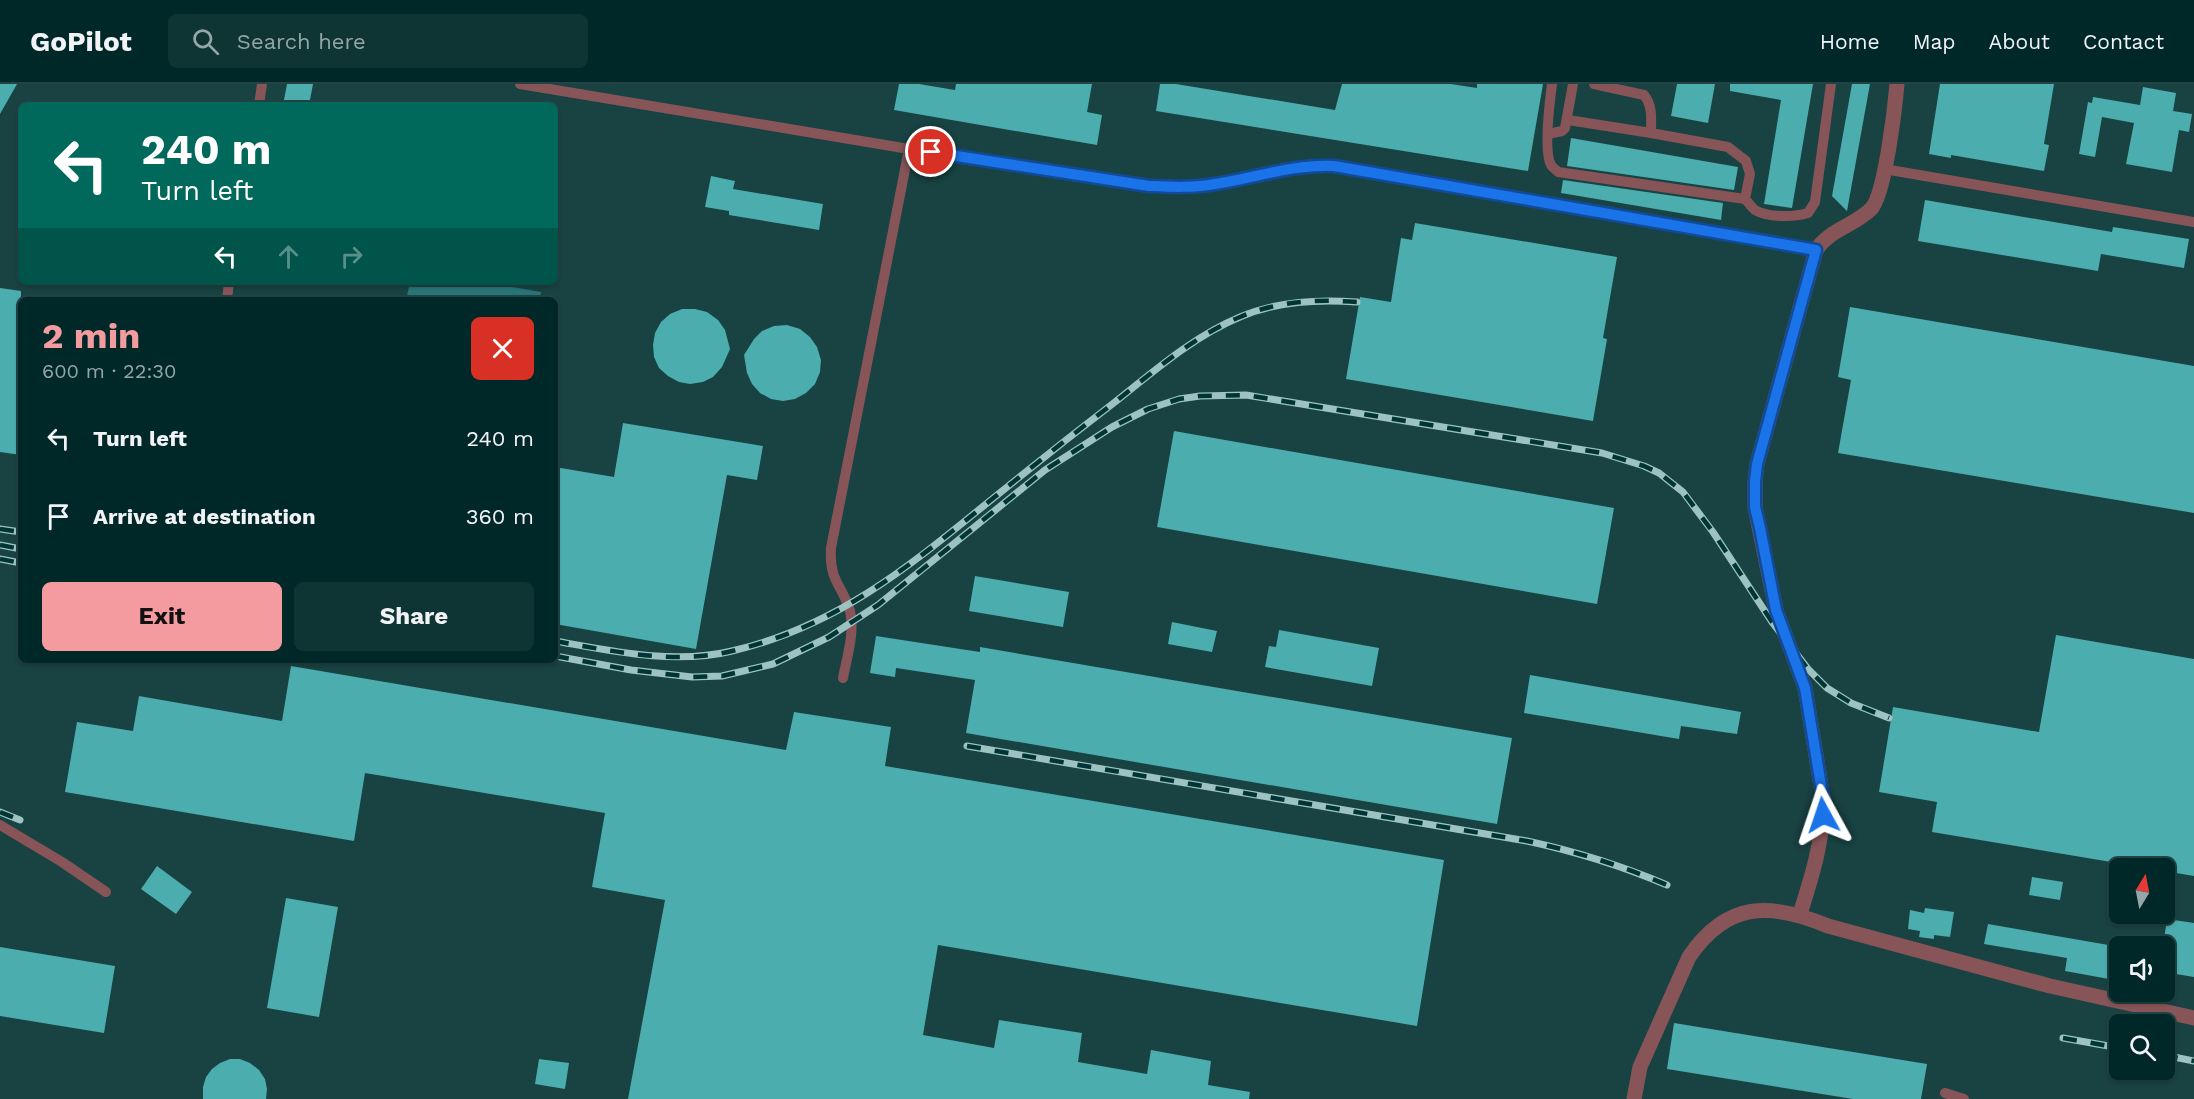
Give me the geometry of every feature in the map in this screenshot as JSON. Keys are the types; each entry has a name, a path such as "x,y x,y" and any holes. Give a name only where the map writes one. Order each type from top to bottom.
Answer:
{"street":[{"path":"1800,914 1819,850 1823,798 1805,688 1776,610 1755,507 1757,464 1816,250 1822,240 1831,233 1864,215 1872,208 1881,190 1897,84"},
{"path":"1634,1099 1640,1067 1689,957 1711,929 1727,919 1742,914 1776,910 1800,914 1827,926 2050,986 2194,1018"}],"lane":[{"path":"259,102 262,84"},
{"path":"520,84 909,149 1149,186 1182,188 1214,184 1294,167 1334,166 1816,250"},
{"path":"1552,84 1548,111 1550,164 1558,172 1745,199 1755,210 1773,215 1796,216 1808,213 1815,202 1831,84"},
{"path":"1548,134 1562,131 1568,120 1573,84"},
{"path":"1594,84 1644,95 1649,102 1651,133"},
{"path":"1568,120 1728,147 1746,161 1750,174 1745,199"},
{"path":"843,678 850,635 850,614 832,573 831,548 909,149"},
{"path":"1884,169 2194,222"},
{"path":"0,825 62,862 106,892"},
{"path":"1945,1094 1964,1099"}],"shaded area":[{"path":"0,84 2194,84 2194,1099 0,1099"},
{"path":"409,285 500,285 541,292 540,297 407,297"}],"building":[{"path":"0,84 17,84 0,114"},
{"path":"287,84 313,84 310,102 284,102"},
{"path":"899,84 919,84 955,90 956,84 1092,84 1087,112 1102,115 1097,145 894,110"},
{"path":"1160,84 1176,84 1335,110 1342,84 1451,84 1477,88 1477,84 1543,84 1528,171 1156,111"},
{"path":"1677,84 1715,84 1708,123 1671,116"},
{"path":"1730,84 1813,84 1792,208 1764,204 1781,100 1730,91"},
{"path":"1852,84 1870,84 1847,211 1832,196"},
{"path":"1940,84 2054,84 2044,144 2049,145 2044,171 1951,155 1951,158 1929,154"},
{"path":"2143,87 2176,93 2173,111 2192,114 2189,132 2179,130 2172,172 2126,164 2134,123 2102,117 2095,157 2079,154 2088,102 2092,103 2093,97 2140,105"},
{"path":"1571,138 1738,167 1734,190 1567,166"},
{"path":"711,176 735,181 733,189 823,204 819,230 729,215 729,211 705,207"},
{"path":"1563,180 1723,203 1721,220 1561,193"},
{"path":"1925,200 2112,232 2113,227 2189,239 2184,268 2101,254 2098,271 1918,241"},
{"path":"1415,223 1617,257 1603,338 1607,339 1593,421 1346,379 1360,297 1391,302 1401,238 1412,240"},
{"path":"0,288 21,291 21,297 18,297 18,455 0,452"},
{"path":"1850,307 2194,366 2194,513 1838,453 1851,380 1838,377"},
{"path":"682,309 707,312 718,320 725,330 730,349 722,367 713,377 703,382 690,384 679,382 659,368 654,357 655,333 661,322 670,314"},
{"path":"787,325 800,329 810,337 817,347 821,360 820,372 815,384 795,399 783,401 771,399 760,393 752,384 747,373 744,355 762,331 774,326"},
{"path":"623,423 763,446 757,480 727,475 696,649 558,625 558,468 614,477"},
{"path":"1174,431 1614,508 1597,604 1157,527"},
{"path":"975,576 1069,592 1063,627 969,611"},
{"path":"1172,622 1217,631 1212,652 1168,644"},
{"path":"1279,630 1379,648 1372,686 1265,667 1269,646 1276,647"},
{"path":"2056,635 2194,659 2194,876 2175,873 2175,858 2109,858 2109,862 1932,832 1937,802 1879,792 1893,707 2039,732"},
{"path":"876,636 980,652 980,647 1512,738 1497,824 966,733 975,680 896,668 895,677 870,673"},
{"path":"291,666 786,750 794,712 891,727 885,766 1444,860 1417,1026 938,945 923,1035 994,1048 999,1020 1082,1033 1078,1062 1147,1074 1151,1050 1211,1061 1208,1085 1250,1092 1249,1099 628,1099 665,900 592,887 605,813 365,773 354,841 65,792 77,722 133,731 139,696 282,721"},
{"path":"1530,675 1741,712 1737,734 1681,726 1679,739 1524,713"},
{"path":"157,866 192,892 176,914 141,889"},
{"path":"2032,877 2063,882 2060,900 2029,895"},
{"path":"286,898 338,907 319,1017 267,1008"},
{"path":"1925,908 1954,912 1950,937 1934,935 1934,939 1919,937 1920,931 1908,929 1910,910 1924,913"},
{"path":"2175,920 2194,923 2194,977 2175,974 2175,936 2164,936 2166,924 2175,924"},
{"path":"1988,924 2109,945 2109,979 2065,971 2067,958 1984,944"},
{"path":"0,947 115,966 104,1033 0,1016"},
{"path":"1674,1023 1927,1064 1921,1099 1853,1099 1667,1069"},
{"path":"230,1059 240,1059 259,1070 265,1079 266,1099 203,1099 206,1077 220,1063"},
{"path":"539,1059 569,1063 565,1089 535,1084"}],"railway":[{"path":"558,642 643,655 688,657 732,651 804,627 837,611 898,573 1160,366 1207,334 1240,317 1268,307 1312,301 1357,302"},
{"path":"558,657 631,670 692,677 722,676 773,664 829,637 878,605 1045,470 1112,427 1148,409 1179,399 1246,395 1602,453 1659,473 1683,492 1713,532 1772,622 1808,669 1827,688 1851,703 1889,718"},
{"path":"0,529 18,532"},
{"path":"0,545 18,548"},
{"path":"0,559 18,562"},
{"path":"967,746 1527,841 1598,860 1667,885"},
{"path":"0,812 20,820"},
{"path":"2063,1038 2109,1046"},
{"path":"2175,1057 2194,1061"}],"route":[{"path":"931,152 1149,186 1182,188 1214,184 1294,167 1334,166 1816,250 1757,464 1755,507 1776,610 1805,688 1823,798 1823,815"}]}
